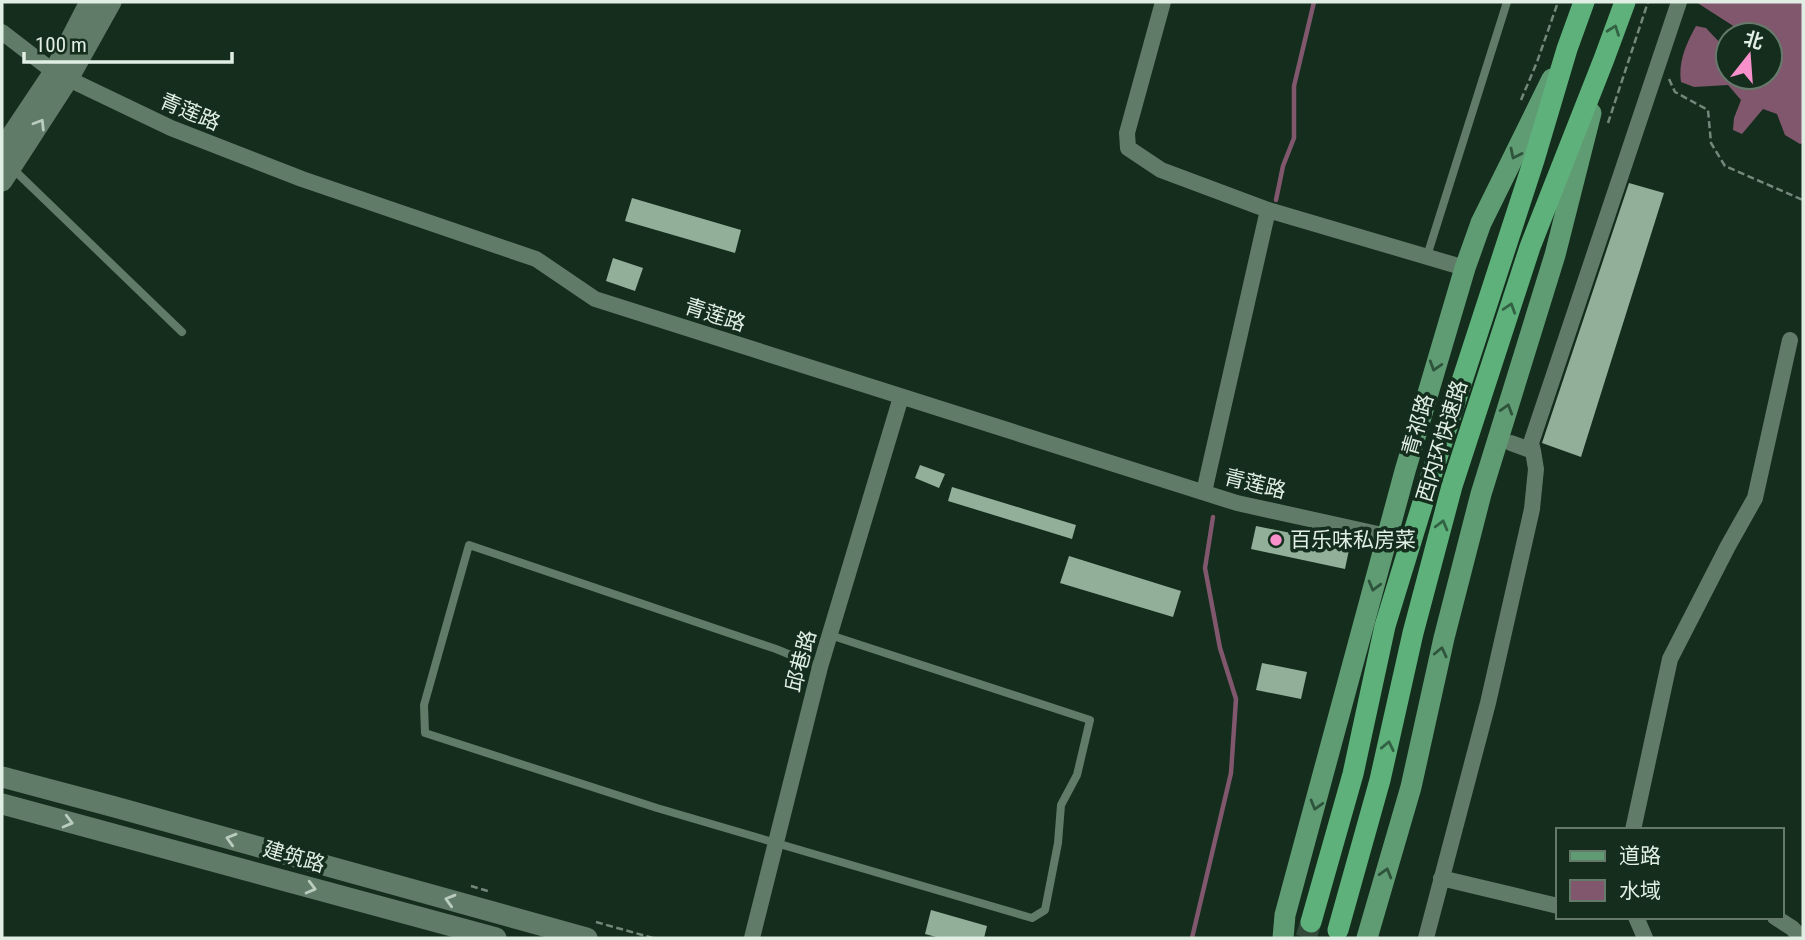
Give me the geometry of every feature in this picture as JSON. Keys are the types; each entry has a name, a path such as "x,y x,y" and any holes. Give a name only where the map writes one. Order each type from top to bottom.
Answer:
{"highway":[{"name":"西内环快速路","path":"1311,922 1353,774 1385,626 1584,2"},
{"name":"西内环快速路","path":"1338,930 1380,780 1413,633 1452,486 1530,247 1625,2"}],"main road":[{"path":"61,76 90,2"},
{"path":"6,166 61,76 111,2"},
{"name":"青祁路","path":"1283,938 1285,915 1387,536 1465,268 1481,223 1567,49"},
{"path":"1367,938 1410,787 1481,494 1555,254 1604,59"},
{"name":"建筑路","path":"2,776 587,938"},
{"name":"建筑路","path":"2,804 492,938"}],"street":[{"path":"1163,2 1127,133 1128,148 1161,170 1268,210 1465,268"},
{"path":"1426,938 1488,703 1532,509 1536,469 1531,443 1679,2"},
{"name":"青莲路","path":"2,32 61,76 171,128 302,179 537,259 595,299 1237,502 1387,536"},
{"path":"1204,492 1268,210"},
{"path":"1633,828 1670,659 1755,498 1790,340"},
{"name":"邱巷路","path":"752,938 820,667 901,397"},
{"path":"1511,443 1533,451"},
{"path":"1441,878 1556,906"},
{"path":"492,938 497,913"},
{"path":"1637,919 1646,938"},
{"path":"1778,919 1802,938"}],"lane":[{"path":"1427,256 1507,2"},
{"path":"6,166 183,332"},
{"path":"820,667 776,649 469,545 424,705 425,733 657,808 1032,918 1045,909 1058,843 1061,806 1077,775 1090,720 830,635"}],"path":[{"path":"1537,62 1558,2"},
{"path":"1618,93 1648,2"},
{"path":"1660,60 1675,92 1708,110 1711,143 1725,166 1803,200"}],"water":[{"path":"1696,2 1803,2 1803,143 1800,144 1785,135 1777,114 1763,109 1742,134 1733,130 1734,118 1741,100 1733,91 1784,91 1784,21 1726,21"},
{"path":"1696,26 1706,28 1714,36 1714,86 1694,87 1681,82 1681,67"}],"building":[{"path":"1629,183 1664,193 1581,457 1542,443"},
{"path":"632,198 741,230 735,253 625,221"},
{"path":"613,258 643,268 635,291 606,281"},
{"path":"920,465 945,474 939,488 915,478"},
{"path":"952,487 1076,525 1072,539 948,501"},
{"path":"1256,526 1350,545 1345,569 1251,549"},
{"path":"1069,556 1181,591 1173,617 1060,583"},
{"path":"1262,663 1307,672 1301,699 1256,690"},
{"path":"931,910 987,926 984,938 940,938 925,934"}],"waterway":[{"path":"1276,200 1283,166 1294,138 1294,86 1314,2"},
{"path":"1192,938 1231,773 1236,699 1220,648 1205,568 1213,517"}],"tunnel":[{"path":"1306,938 1311,922"}],"place":[{"name":"百乐味私房菜","path":"1276,540"}]}
